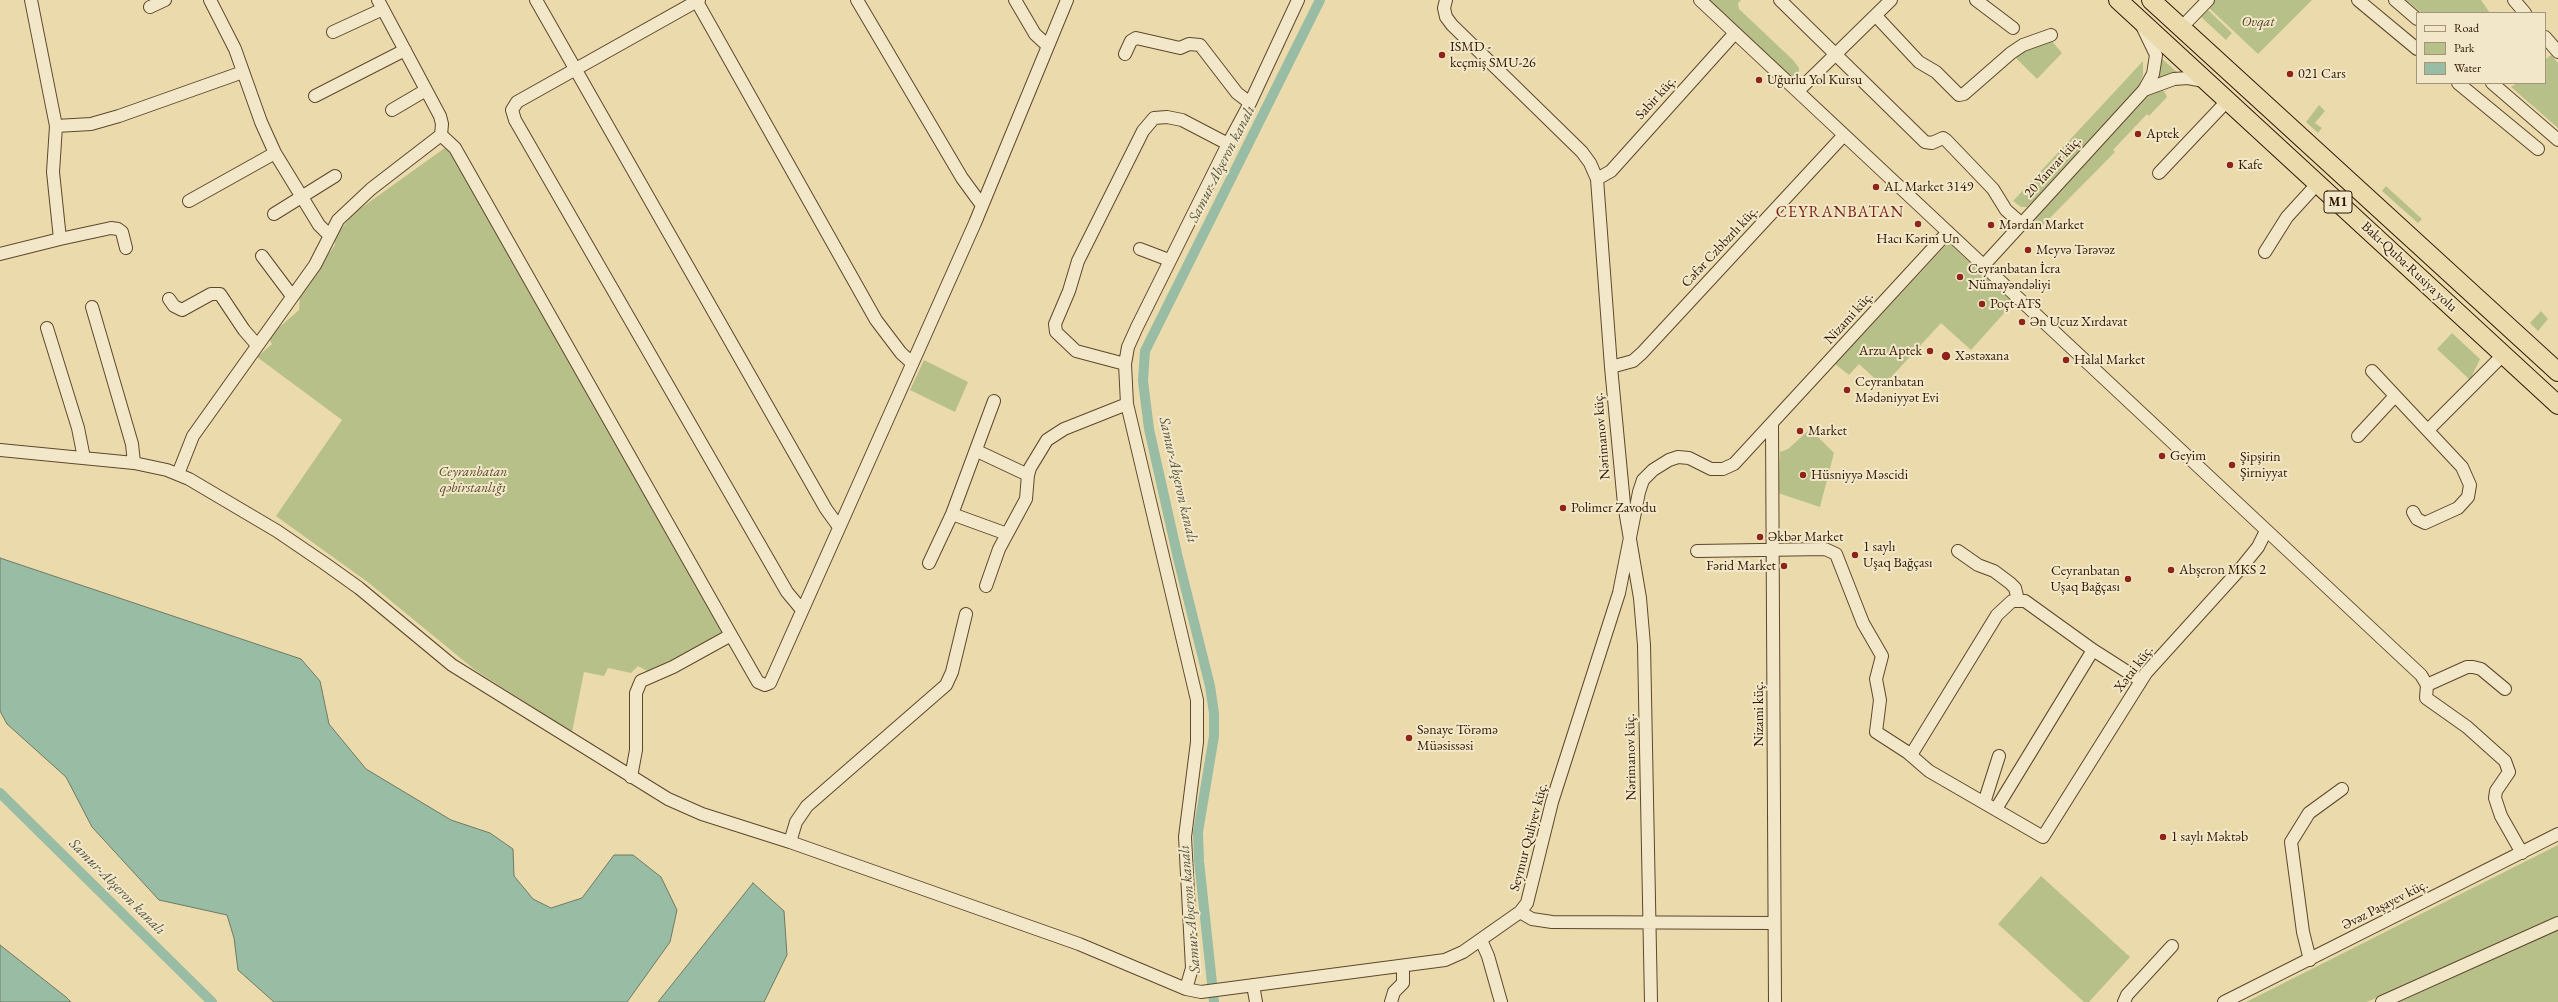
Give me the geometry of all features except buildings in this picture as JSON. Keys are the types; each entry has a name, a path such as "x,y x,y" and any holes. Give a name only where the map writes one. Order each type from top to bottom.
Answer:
{"highway":[{"name":"Bakı-Quba-Rusiya yolu","path":"2118,0 2558,405"},
{"name":"Bakı-Quba-Rusiya yolu","path":"2151,0 2558,372"}],"street":[{"path":"31,0 56,126 53,172 60,239"},
{"path":"150,7 165,0"},
{"path":"210,0 225,27 261,122 275,152 319,225 329,235"},
{"path":"536,0 826,509 839,527"},
{"path":"802,610 787,592 515,120 512,110 517,102 576,70 697,0 876,320 900,353 912,363"},
{"path":"857,0 962,178 981,204"},
{"path":"1015,0 1035,34 1048,46"},
{"path":"441,135 455,148 758,682 765,685 770,683 776,674 802,610 981,204 1067,0"},
{"path":"0,450 134,463 154,466 178,474 202,485 277,531 359,588 452,665 630,777 684,807 790,842 1080,944 1186,989 1192,968 1185,837 1197,742 1197,700 1127,404 1126,364 1128,347 1136,327 1250,103 1298,0"},
{"name":"Nərimanov küç.","path":"1446,0 1444,8 1446,17 1452,25 1582,152 1590,163 1597,179 1611,367 1624,504 1640,598 1644,645 1650,1002"},
{"path":"1700,0 2421,675 2427,685 2426,698 2467,727 2509,766 2509,772 2496,791 2495,798 2501,816 2522,853"},
{"path":"1780,0 1925,142 1932,143 1943,138 1946,140 1993,189 2006,210 2022,224"},
{"path":"1798,91 1891,0"},
{"path":"1976,0 2013,28"},
{"path":"2181,28 2208,0"},
{"path":"2358,0 2416,48"},
{"path":"2395,0 2416,18"},
{"path":"2514,0 2524,12"},
{"path":"178,474 193,436 314,265 338,220 354,205 441,135 442,124 440,116 380,5 333,32"},
{"path":"1876,16 1919,62 1936,72 1959,95 1964,94 2011,53 2023,45 2051,35"},
{"path":"2137,17 2156,55 2153,74 2144,90"},
{"name":"Sabir küç.","path":"1597,179 1611,171 1735,33"},
{"path":"1125,54 1131,41 1136,38 1180,48 1189,44 1200,45 1237,93 1250,103"},
{"path":"2546,38 2558,52"},
{"path":"315,96 405,50"},
{"path":"56,126 91,124 119,116 243,72"},
{"path":"2144,90 2174,79 2188,78 2207,81"},
{"path":"2459,84 2538,149"},
{"path":"2493,84 2558,140"},
{"path":"392,110 426,90"},
{"name":"20 Yanvar küç.","path":"1984,265 2144,90"},
{"path":"2159,173 2228,100"},
{"path":"1126,364 1076,351 1056,332 1055,324 1069,292 1078,261 1143,131 1154,118 1167,117 1182,120 1228,144"},
{"name":"Cəfər Czbbzrlı küç.","path":"1611,367 1633,361 1642,353 1844,135"},
{"path":"189,201 275,152"},
{"path":"274,214 335,176"},
{"path":"2265,252 2287,217 2318,183"},
{"path":"0,254 111,228 118,229 122,232 126,248"},
{"name":"Nizami küç.","path":"1630,541 1639,492 1643,480 1653,470 1669,460 1678,457 1689,458 1711,469 1722,469 1734,464 1772,425 1948,232"},
{"path":"1140,249 1169,260"},
{"path":"262,256 292,296"},
{"path":"169,299 174,306 182,310 211,294 220,294 244,330 257,345"},
{"path":"92,307 130,437 134,463"},
{"path":"47,328 78,428 84,458"},
{"path":"2428,430 2503,355"},
{"path":"2372,371 2462,467 2470,485 2471,491 2468,497 2458,508 2425,523 2417,519 2413,512"},
{"path":"2358,436 2395,396"},
{"path":"929,563 952,514 977,451 994,401"},
{"path":"986,586 991,567 1026,498 1028,475 1047,440 1053,434 1127,404"},
{"name":"Nizami küç.","path":"1772,425 1774,551 1775,1002"},
{"path":"977,451 1028,475"},
{"path":"952,514 1007,534"},
{"name":"Xətai küç.","path":"1996,809 2042,837 2140,680 2258,548 2266,531"},
{"name":"Seymur Quliyev küç.","path":"1186,989 1201,992 1403,967 1446,960 1481,940 1520,912 1527,903 1552,802 1619,593 1630,541"},
{"path":"1697,551 1774,551 1825,549 1836,554 1863,623 1882,656 1876,679 1880,700 1876,732 1911,755 1929,771 1996,809 2093,650"},
{"path":"1958,551 1978,565 1994,571 2010,583 2015,588 2018,600"},
{"path":"1911,755 1997,615 2006,604 2018,600 2025,601 2093,650 2140,680"},
{"path":"790,842 796,822 807,806 946,685 952,672 966,614"},
{"path":"630,777 636,750 636,693 641,681 673,667 731,635"},
{"path":"2427,685 2467,667 2473,667 2481,669 2505,689"},
{"path":"1984,803 1998,756"},
{"path":"2310,960 2303,932 2291,842 2309,813 2342,789"},
{"name":"Əvəz Paşayev küç.","path":"2224,1002 2558,834"},
{"path":"1520,912 1532,919 1552,922 1774,923"},
{"path":"2382,1002 2558,923"},
{"path":"1481,940 1488,956 1501,1002"},
{"path":"2124,1002 2127,995 2172,946"},
{"path":"1391,1002 1394,992 1403,983 1403,967"},
{"path":"1253,985 1256,1002"}],"green space":[{"path":"1707,0 1741,0 1738,3 1739,9 1793,60 1799,68 1799,77 1794,79 1784,73"},
{"name":"Ovqat","path":"2214,0 2312,0 2258,54 2208,7"},
{"path":"2406,0 2481,0 2489,12 2421,12"},
{"path":"2208,10 2232,33 2226,40 2201,17"},
{"path":"2051,40 2062,53 2037,79 2015,57 2023,51"},
{"path":"2551,55 2558,63 2558,128 2511,87 2516,84 2546,84 2546,59"},
{"path":"2159,56 2179,74 2155,80"},
{"path":"2143,61 2143,75 2138,87 2066,167 2027,207 2021,207 2013,201"},
{"path":"2156,91 2164,91 2167,97 2149,116 2147,114 2113,150 2115,152 2041,227 2034,219 2150,94"},
{"path":"2319,105 2325,111 2315,123 2322,128 2318,133 2306,122"},
{"name":"Ceyranbatan qəbirstanlığı","path":"449,145 724,630 696,650 651,673 638,666 631,673 608,668 604,676 584,672 572,732 475,670 369,583 276,516 342,420 257,357 272,344 268,337 299,310 300,293 335,245 335,236 354,213"},
{"path":"2386,186 2422,219 2418,223 2382,191"},
{"path":"1949,242 2015,301 1971,350 1941,323 1883,386 1859,364 1849,375 1835,364"},
{"path":"2541,311 2548,319 2538,331 2530,323"},
{"path":"2452,333 2480,359 2470,380 2437,349"},
{"path":"924,360 968,382 955,412 910,390"},
{"path":"1810,429 1834,453 1820,507 1778,493 1780,452 1788,449"},
{"path":"2558,845 2558,916 2367,1002 2246,1002"},
{"path":"2041,876 2130,957 2089,1002 2084,1002 1998,924"},
{"path":"2558,930 2558,1002 2399,1002"}],"water":[{"path":"0,558 301,659 320,681 329,724 366,769 451,820 490,833 513,849 514,876 533,899 551,908 582,898 614,855 633,855 661,877 677,910 670,942 627,1002 274,1002 238,970 234,938 227,915 159,900 92,827 66,777 7,724 0,711"},
{"path":"753,883 784,911 787,955 764,1002 658,1002"},
{"path":"0,945 66,997 71,1002 0,1002"}],"waterway":[{"name":"Samur-Abşeron kanalı","path":"1214,1002 1199,861 1198,832 1214,736 1214,713 1210,686 1178,558 1149,429 1143,381 1145,351 1320,0"},
{"name":"Samur-Abşeron kanalı","path":"0,793 212,1002"}],"place":[{"name":"ISMD - keçmiş SMU-26","path":"1442,55"},
{"name":"021 Cars","path":"2290,74"},
{"name":"Uğurlu Yol Kursu","path":"1759,80"},
{"name":"Aptek","path":"2138,134"},
{"name":"Kafe","path":"2230,165"},
{"name":"AL Market 3149","path":"1876,187"},
{"name":"Hacı Kərim Un","path":"1918,224"},
{"name":"Mərdan Market","path":"1991,225"},
{"name":"Meyvə Tərəvəz","path":"2028,250"},
{"name":"Ceyranbatan İcra Nümayəndəliyi","path":"1960,277"},
{"name":"Poçt ATS","path":"1982,304"},
{"name":"Ən Ucuz Xırdavat","path":"2022,322"},
{"name":"Arzu Aptek","path":"1930,351"},
{"name":"Xəstəxana","path":"1946,356"},
{"name":"Halal Market","path":"2066,360"},
{"name":"Ceyranbatan Mədəniyyət Evi","path":"1847,390"},
{"name":"Market","path":"1800,431"},
{"name":"Geyim","path":"2162,456"},
{"name":"Şipşirin Şirniyyat","path":"2232,465"},
{"name":"Hüsniyyə Məscidi","path":"1803,475"},
{"name":"Polimer Zavodu","path":"1563,508"},
{"name":"Əkbər Market","path":"1760,537"},
{"name":"1 saylı Uşaq Bağçası","path":"1855,555"},
{"name":"Fərid Market","path":"1784,566"},
{"name":"Abşeron MKS 2","path":"2171,570"},
{"name":"Ceyranbatan Uşaq Bağçası","path":"2128,579"},
{"name":"Sənaye Törəmə Müəsissəsi","path":"1409,738"},
{"name":"1 saylı Məktəb","path":"2163,837"}],"district":[{"name":"CEYRANBATAN","path":"1840,213"}]}
